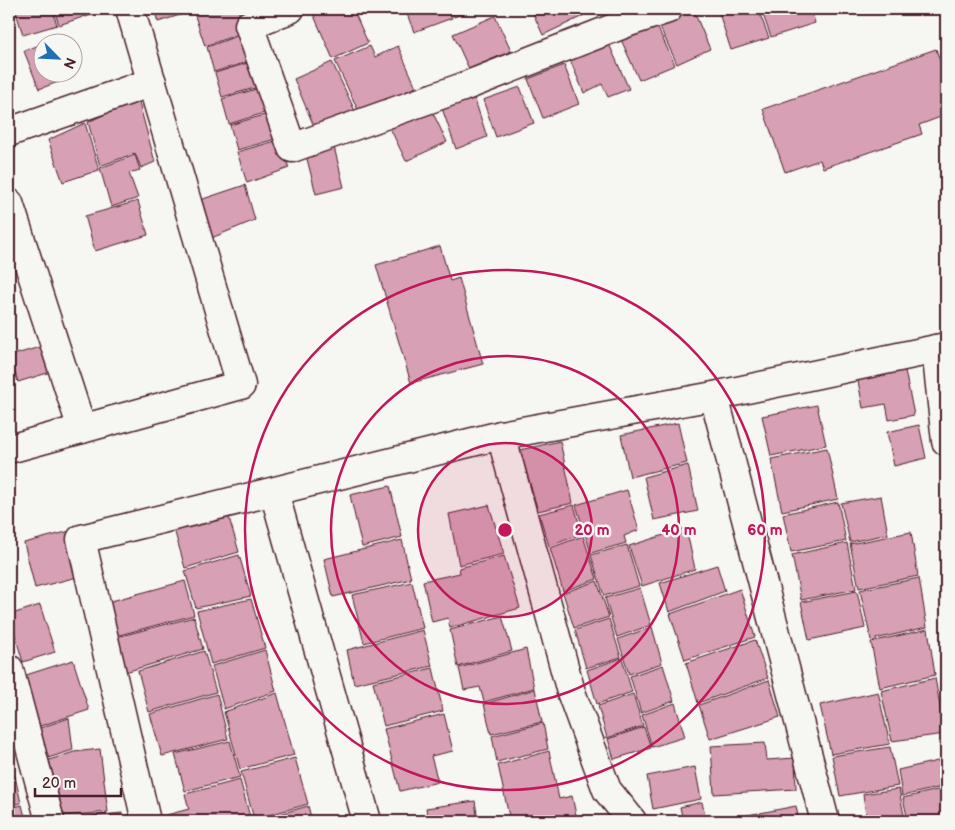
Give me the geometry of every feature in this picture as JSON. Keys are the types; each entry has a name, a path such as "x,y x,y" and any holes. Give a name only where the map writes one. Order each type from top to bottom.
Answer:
{"street":[{"path":"9,449 241,385 130,9"},
{"path":"290,9 249,25 292,148 463,87 629,22 668,9"},
{"path":"9,132 152,82"},
{"path":"9,203 82,429"},
{"path":"146,821 81,540 501,436 714,396 941,348 946,442"},
{"path":"714,396 825,821"},
{"path":"501,436 571,692 607,790 632,821"},
{"path":"274,492 366,821"},
{"path":"9,669 50,821"}],"building":[{"path":"15,9 52,9 57,25 23,35"},
{"path":"54,9 80,9 83,17 59,25"},
{"path":"82,9 112,9 85,17"},
{"path":"154,9 199,9 158,22"},
{"path":"207,9 238,9 245,32 205,46 194,13"},
{"path":"311,9 353,9 368,43 333,59"},
{"path":"405,9 448,9 452,18 414,32"},
{"path":"451,9 475,9 454,17"},
{"path":"531,9 580,9 583,16 543,35"},
{"path":"681,9 693,9 710,49 677,64 656,19"},
{"path":"758,9 769,38 731,50 718,10"},
{"path":"761,9 811,9 815,23 771,37"},
{"path":"495,16 511,51 469,69 453,34"},
{"path":"654,20 675,65 639,80 619,35"},
{"path":"245,33 254,60 214,72 207,47"},
{"path":"609,44 629,89 608,97 602,84 584,93 570,60"},
{"path":"370,46 375,57 398,46 416,87 359,112 335,61"},
{"path":"32,48 32,71 24,51"},
{"path":"936,49 946,79 946,115 919,125 922,134 823,168 820,160 785,172 763,109"},
{"path":"254,61 262,86 222,97 215,73"},
{"path":"332,62 356,113 316,131 294,79"},
{"path":"564,65 579,104 543,118 528,79"},
{"path":"36,82 58,82 39,89"},
{"path":"263,87 270,111 229,124 222,99"},
{"path":"520,87 534,123 496,137 483,100"},
{"path":"474,97 487,137 456,149 442,108"},
{"path":"138,99 155,162 141,168 135,153 100,166 88,122"},
{"path":"430,107 447,142 406,161 389,126"},
{"path":"271,113 279,138 237,150 230,125"},
{"path":"85,123 99,170 63,182 48,140"},
{"path":"279,140 289,168 247,183 237,152"},
{"path":"334,147 344,187 316,194 306,155"},
{"path":"135,155 140,170 129,173 138,198 111,207 100,168"},
{"path":"245,185 255,220 209,239 197,201"},
{"path":"138,201 148,235 95,251 85,216"},
{"path":"440,246 450,281 459,278 483,364 411,383 376,265"},
{"path":"46,345 54,371 18,382 10,356"},
{"path":"903,361 914,415 889,420 886,404 863,408 856,370"},
{"path":"817,405 826,445 771,456 762,416"},
{"path":"678,423 687,463 630,477 621,435"},
{"path":"919,425 926,458 894,466 887,432"},
{"path":"560,441 573,503 538,511 520,450"},
{"path":"827,448 838,499 782,511 771,459"},
{"path":"688,465 698,511 654,520 644,477"},
{"path":"390,486 402,537 362,547 350,495"},
{"path":"627,490 639,530 624,536 626,543 591,553 576,505"},
{"path":"881,496 888,534 850,542 841,503"},
{"path":"838,502 846,541 791,552 783,514"},
{"path":"489,505 504,554 459,565 449,514"},
{"path":"574,505 582,534 549,546 539,514"},
{"path":"228,514 239,552 185,568 174,529"},
{"path":"686,528 695,569 642,586 629,546"},
{"path":"70,531 81,576 35,588 24,543"},
{"path":"911,532 918,576 859,588 850,544"},
{"path":"583,536 597,579 563,591 550,548"},
{"path":"402,540 411,579 333,597 324,559"},
{"path":"847,543 856,589 801,600 792,555"},
{"path":"627,545 639,586 604,596 591,555"},
{"path":"239,555 251,596 196,608 185,571"},
{"path":"504,556 520,608 450,628 448,618 432,622 423,581 460,573 459,568"},
{"path":"717,565 725,591 669,612 660,583"},
{"path":"919,578 927,627 871,640 860,590"},
{"path":"185,581 194,615 112,637 104,603"},
{"path":"597,581 609,617 574,628 563,593"},
{"path":"412,582 423,628 364,643 352,595"},
{"path":"640,588 651,625 617,637 605,598"},
{"path":"740,589 755,637 685,660 670,614"},
{"path":"857,591 865,628 809,640 801,602"},
{"path":"251,599 265,648 211,664 197,611"},
{"path":"40,605 55,652 23,662 9,615"},
{"path":"502,616 512,651 458,667 450,630"},
{"path":"194,617 203,649 122,673 113,638"},
{"path":"609,619 621,657 586,668 575,630"},
{"path":"652,627 662,663 629,674 618,639"},
{"path":"928,629 935,675 880,688 871,642"},
{"path":"423,630 432,666 354,684 347,650"},
{"path":"755,640 768,678 698,703 686,663"},
{"path":"526,649 534,688 484,702 480,687 464,690 459,668"},
{"path":"265,650 276,691 224,709 212,666"},
{"path":"204,651 216,692 149,712 138,671"},
{"path":"622,658 632,692 597,704 587,670"},
{"path":"73,660 89,710 40,726 23,676"},
{"path":"663,665 674,701 641,713 630,676"},
{"path":"433,668 443,711 384,726 373,682"},
{"path":"935,678 945,734 892,741 881,691"},
{"path":"769,680 780,717 710,739 699,705"},
{"path":"535,689 542,722 491,734 484,704"},
{"path":"878,692 890,744 831,754 820,705"},
{"path":"277,693 294,755 240,769 224,712"},
{"path":"217,694 228,739 162,756 150,714"},
{"path":"633,694 643,726 607,738 598,706"},
{"path":"675,703 685,737 652,747 642,715"},
{"path":"444,714 453,751 431,756 438,782 400,791 384,729"},
{"path":"69,718 73,750 48,758 40,728"},
{"path":"543,723 548,749 497,762 492,736"},
{"path":"644,727 651,748 614,759 608,739"},
{"path":"230,741 240,777 185,791 175,754"},
{"path":"765,743 767,760 795,758 796,789 714,794 711,746"},
{"path":"890,747 898,786 840,796 832,756"},
{"path":"100,749 108,812 64,816 49,760 74,752"},
{"path":"549,751 559,799 572,796 576,815 549,821 510,821 498,765"},
{"path":"295,758 308,804 254,819 241,772"},
{"path":"9,759 11,759 21,803 9,805"},
{"path":"946,759 946,786 902,796 898,770"},
{"path":"695,767 701,799 653,809 647,776"},
{"path":"240,780 251,821 164,821 163,816 189,809 185,794"},
{"path":"946,788 946,821 908,821 903,798"},
{"path":"899,789 905,821 867,821 863,794"},
{"path":"475,801 478,821 428,821 426,808"},
{"path":"702,802 706,821 683,821 680,807"},
{"path":"22,805 26,821 9,821 9,808"},
{"path":"308,806 312,821 255,821"},
{"path":"796,806 799,821 762,821 760,813"},
{"path":"122,813 123,821 65,821 65,819"},
{"path":"758,813 759,821 717,821"}]}
